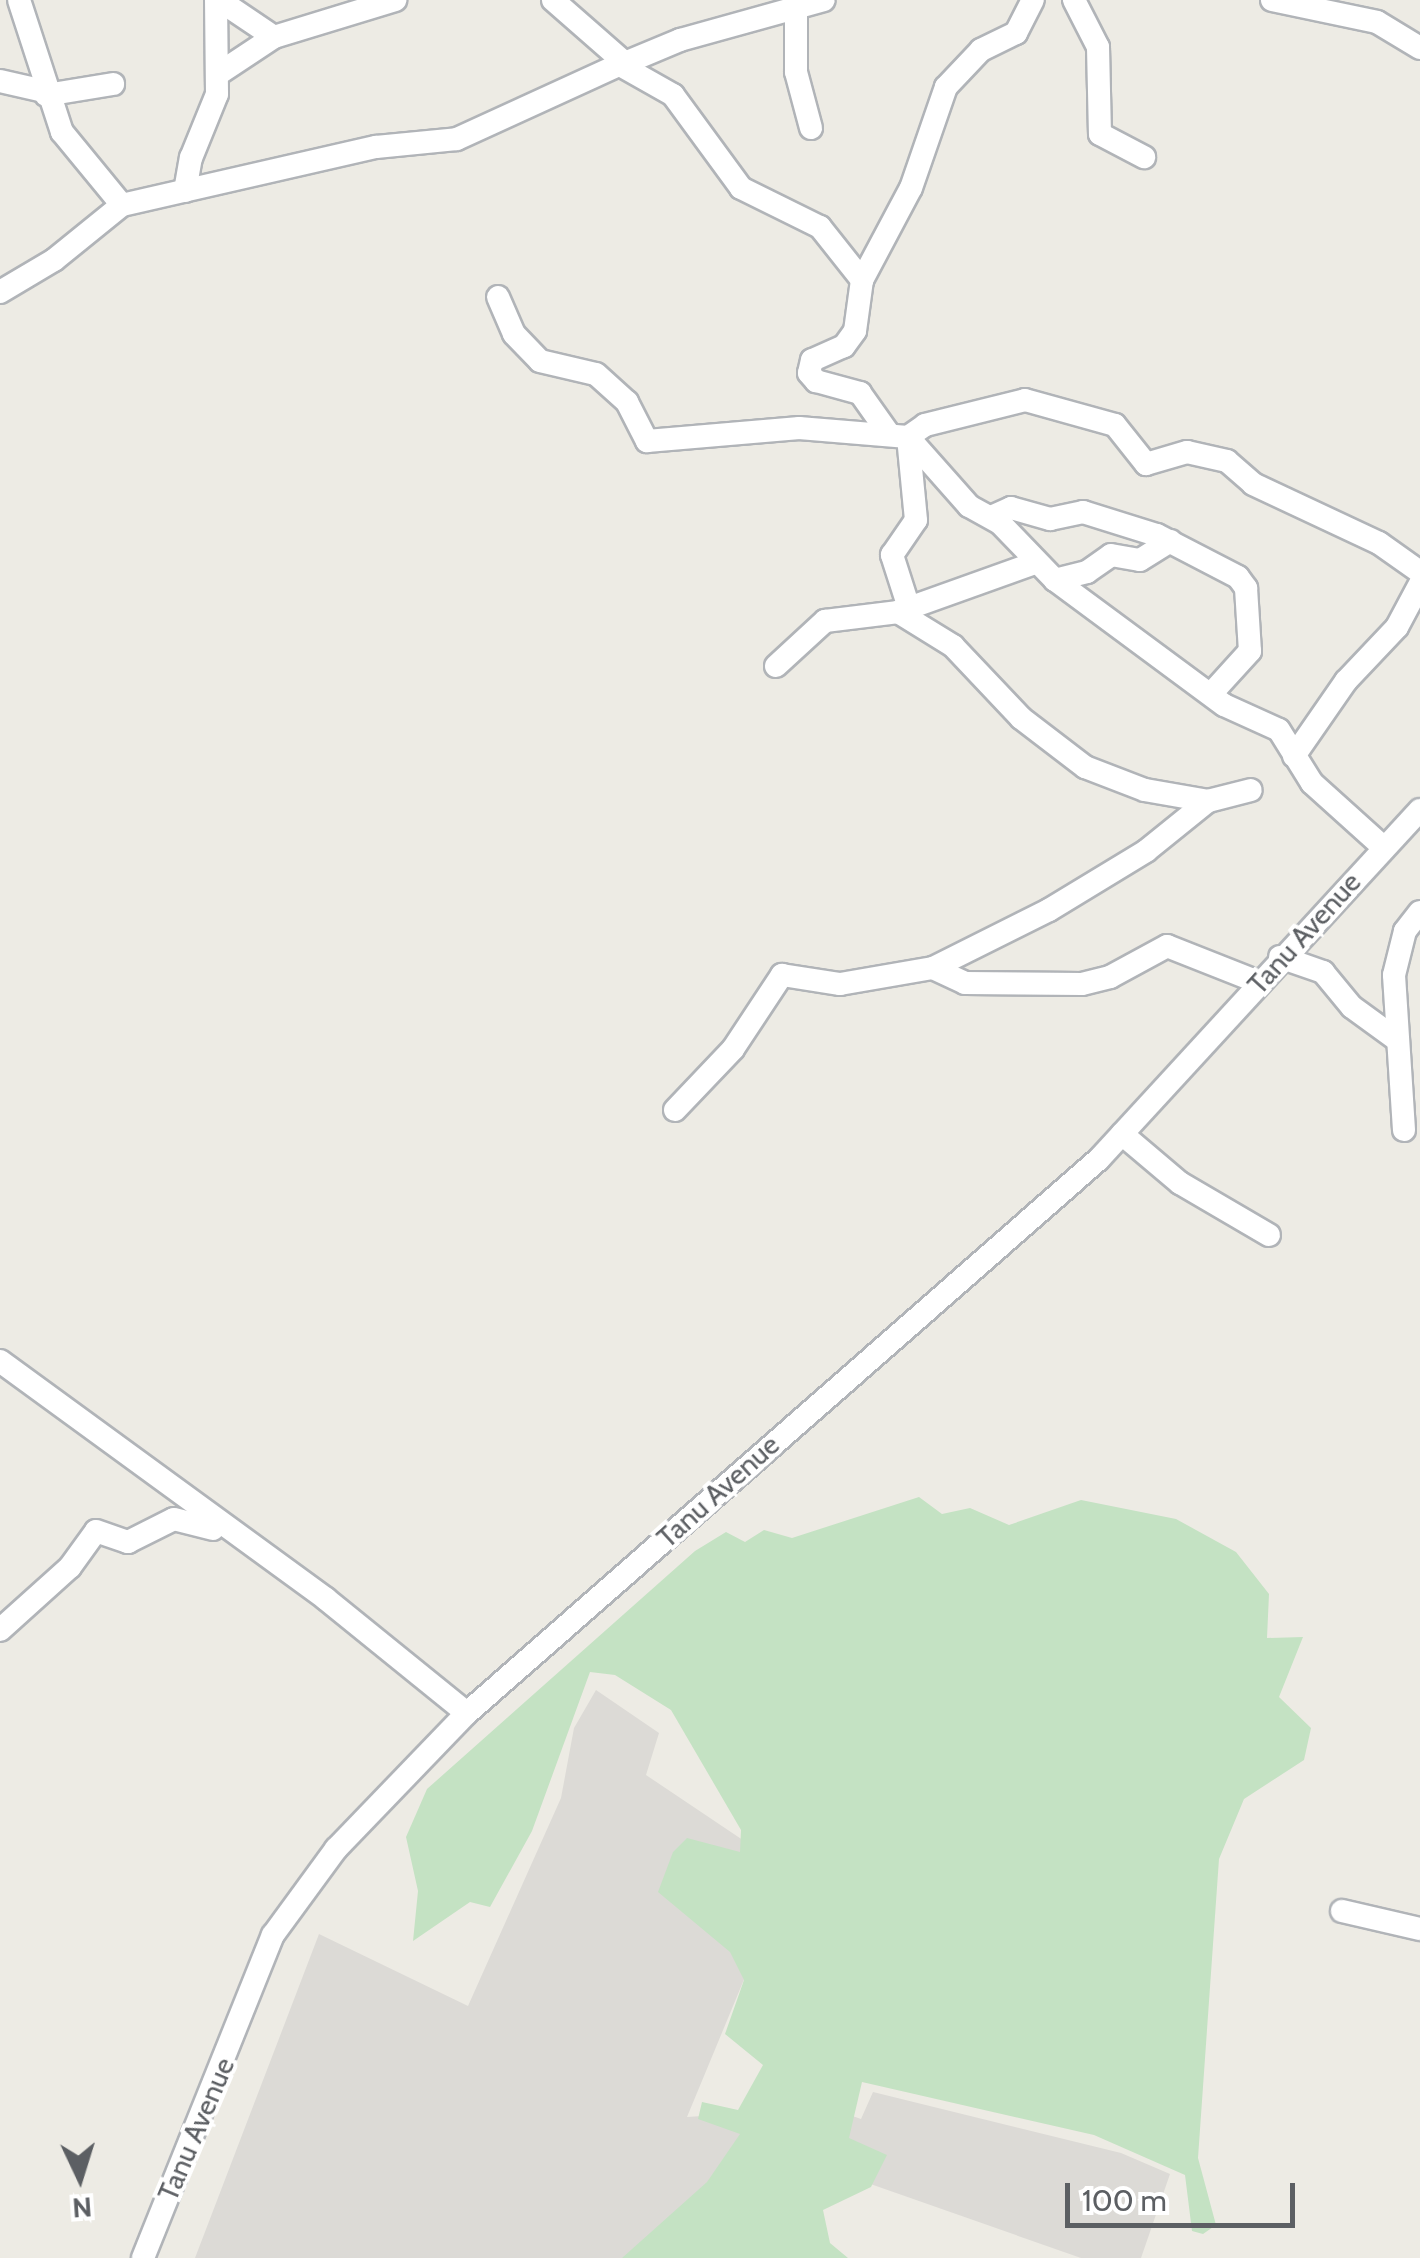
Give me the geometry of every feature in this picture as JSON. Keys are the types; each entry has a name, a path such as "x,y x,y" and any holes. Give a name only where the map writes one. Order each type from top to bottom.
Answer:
{"street":[{"path":"19,0 45,93 74,151 122,205"},
{"path":"218,0 274,37"},
{"path":"185,191 218,74 218,0"},
{"path":"218,74 274,37 395,0"},
{"path":"553,0 621,64 673,94 741,188 820,227 862,280"},
{"path":"0,292 122,205 376,146 458,139 621,64 824,0"},
{"path":"1033,0 1016,33 981,50 943,92 939,122 912,188 862,280 855,331 844,346 815,357 809,369 816,381 860,392 969,506 991,517 1055,580 1211,694 1278,730 1312,783 1383,847"},
{"path":"1074,0 1098,48 1100,134 1144,157"},
{"path":"1272,0 1377,22 1420,48"},
{"path":"796,8 796,72 811,128"},
{"path":"0,81 45,93 113,84"},
{"path":"498,297 514,334 540,362 596,374 627,402 647,441 799,428 899,435 1024,400 1049,404 1114,425 1142,462 1186,452 1227,461 1253,484 1379,544 1420,572"},
{"path":"899,435 916,520 892,556 903,610 953,646 1021,718 1085,766 1146,790 1208,801 1251,790"},
{"path":"991,517 1012,508 1050,519 1083,512 1171,541 1232,573 1246,588 1250,651 1211,694"},
{"path":"1055,580 1087,572 1112,555 1140,560 1171,541"},
{"path":"776,666 826,621 903,610 1035,563"},
{"path":"1294,756 1346,680 1397,626 1420,584"},
{"path":"674,1110 733,1049 782,975 852,983 934,968 1146,852 1208,801"},
{"name":"Tanu Avenue","path":"143,2258 273,1936 336,1849 467,1713 1029,1225 1122,1134 1280,957 1420,810"},
{"path":"1404,1130 1396,1039 1396,958 1420,912"},
{"path":"934,968 966,983 1082,984 1120,973 1167,946 1258,982"},
{"path":"1280,957 1323,972 1352,1007 1396,1039"},
{"path":"1122,1134 1180,1183 1269,1234"},
{"path":"0,1361 467,1713"},
{"path":"0,1630 70,1567 96,1531 128,1542 183,1518 236,1536"},
{"path":"1342,1911 1420,1929"}],"shaded area":[{"path":"596,1690 659,1733 646,1775 789,1871 687,2117 748,2113 799,2097 861,2119 873,2092 1121,2153 1170,2174 1141,2258 1081,2258 842,2174 730,2258 195,2258 319,1934 468,2006 561,1798 574,1728"}],"green space":[{"path":"919,1497 942,1514 970,1508 1009,1525 1081,1500 1176,1519 1236,1552 1269,1594 1267,1638 1303,1637 1279,1697 1311,1728 1304,1760 1244,1799 1219,1859 1198,2158 1216,2225 1203,2234 1192,2231 1185,2175 1094,2135 862,2082 849,2138 887,2155 871,2187 823,2210 830,2243 848,2258 622,2258 707,2182 740,2134 698,2119 702,2102 738,2110 763,2065 725,2034 744,1980 730,1952 658,1892 673,1852 687,1838 740,1852 741,1830 671,1710 615,1675 590,1672 532,1831 490,1907 470,1902 413,1941 418,1891 406,1837 427,1789 695,1551 726,1532 745,1542 764,1530 792,1538"}]}
